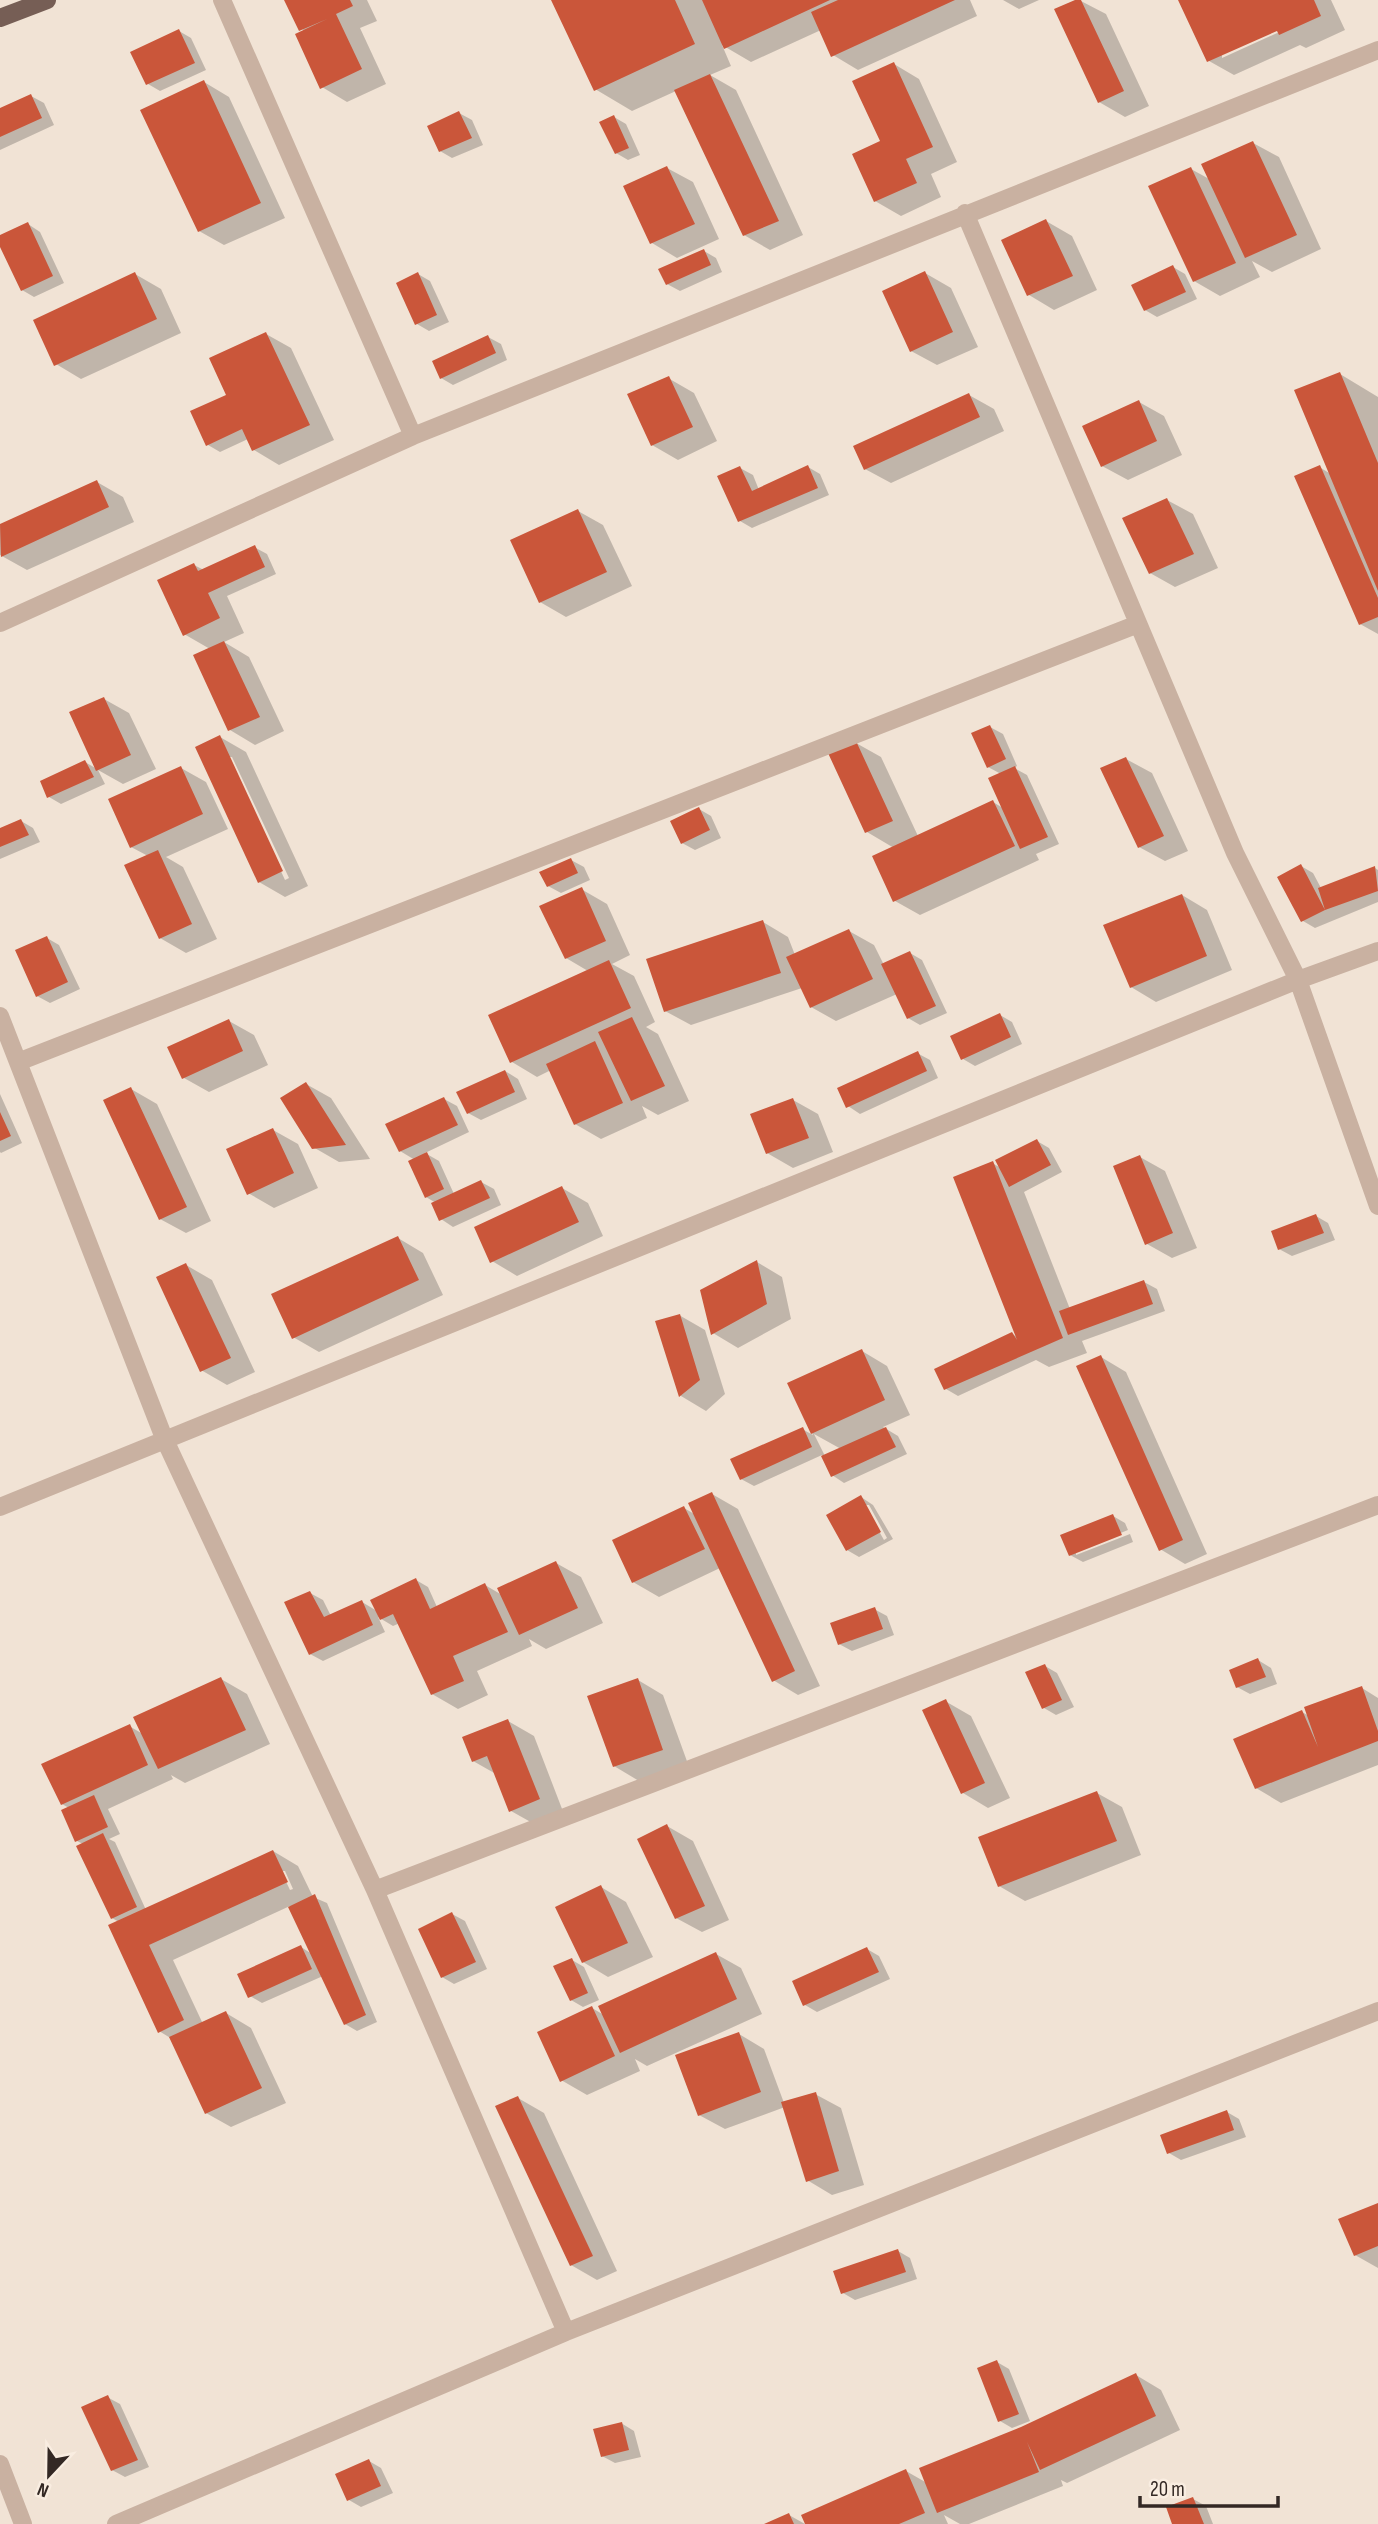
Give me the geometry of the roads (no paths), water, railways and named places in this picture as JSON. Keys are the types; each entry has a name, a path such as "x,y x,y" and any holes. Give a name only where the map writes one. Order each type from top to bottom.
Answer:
{"main road":[{"path":"0,18 47,0"}],"street":[{"path":"222,0 413,436"},
{"path":"0,623 413,436 965,212 1378,50"},
{"path":"965,212 1235,853 1298,980 1378,1206"},
{"path":"18,1062 1138,624"},
{"path":"0,1507 164,1438 1298,980 1378,951"},
{"path":"0,1016 164,1438 375,1890 566,2332"},
{"path":"375,1890 1378,1505"},
{"path":"116,2524 566,2332 1378,2011"},
{"path":"0,2464 23,2524"}]}
